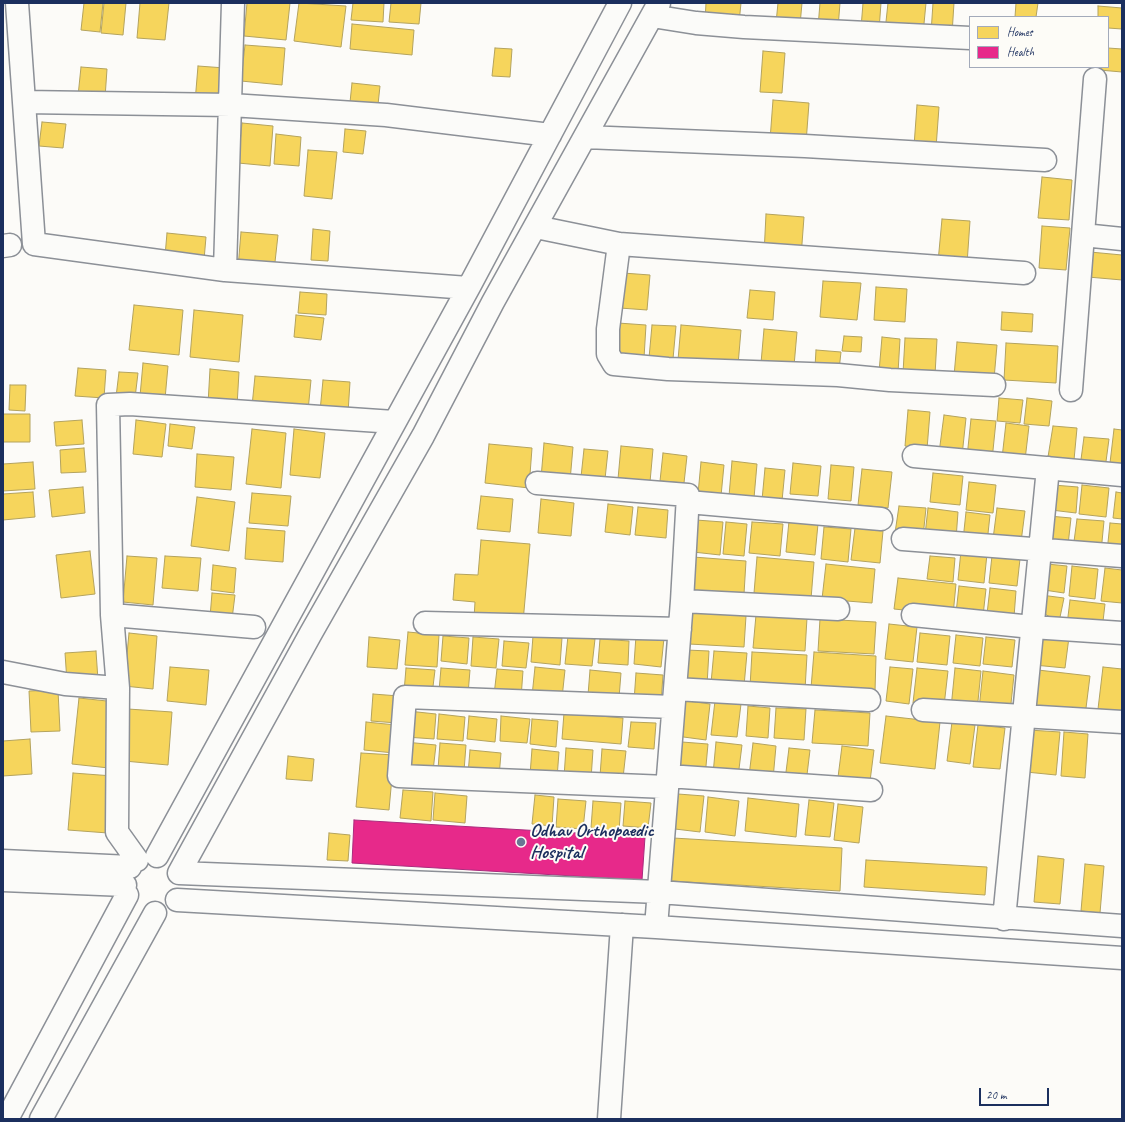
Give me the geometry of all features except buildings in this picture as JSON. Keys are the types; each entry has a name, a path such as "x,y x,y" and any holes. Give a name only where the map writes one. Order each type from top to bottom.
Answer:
{"street":[{"path":"17,3 34,244 225,270 468,288"},
{"path":"225,270 233,3"},
{"path":"7,1119 135,873 394,422 468,288 620,3"},
{"path":"179,873 311,633 423,436 493,302 536,227 655,10 696,23 744,27 969,38"},
{"path":"1071,390 1095,79"},
{"path":"24,102 231,105 386,115 550,135"},
{"path":"585,137 804,146 1045,160"},
{"path":"536,227 619,244 1024,273"},
{"path":"1082,235 1122,239"},
{"path":"619,244 608,329 608,354 614,364 668,369 838,375 890,380 994,385"},
{"path":"3,880 135,873 166,859 174,865 179,873 181,891 177,900 172,906 155,913 146,912 138,908 135,873 117,832 118,688 112,615 108,405 130,404 394,422"},
{"path":"914,456 1122,475"},
{"path":"1004,919 1048,468"},
{"path":"537,483 688,495 680,629 656,927"},
{"path":"688,502 881,519"},
{"path":"903,539 1122,556"},
{"path":"682,601 838,609"},
{"path":"112,615 254,627"},
{"path":"913,615 1032,627 1122,633"},
{"path":"425,623 680,629"},
{"path":"3,672 65,684 118,688"},
{"path":"869,700 405,697 399,776 668,782 871,790"},
{"path":"923,710 1122,722"},
{"path":"3,861 135,873"},
{"path":"179,873 659,892 1004,919 1122,926"},
{"path":"177,900 656,927 1122,958"},
{"path":"41,1119 155,913"},
{"path":"609,1119 622,925"}],"place":[{"name":"Odhav Orthopaedic Hospital","path":"521,842"}]}
